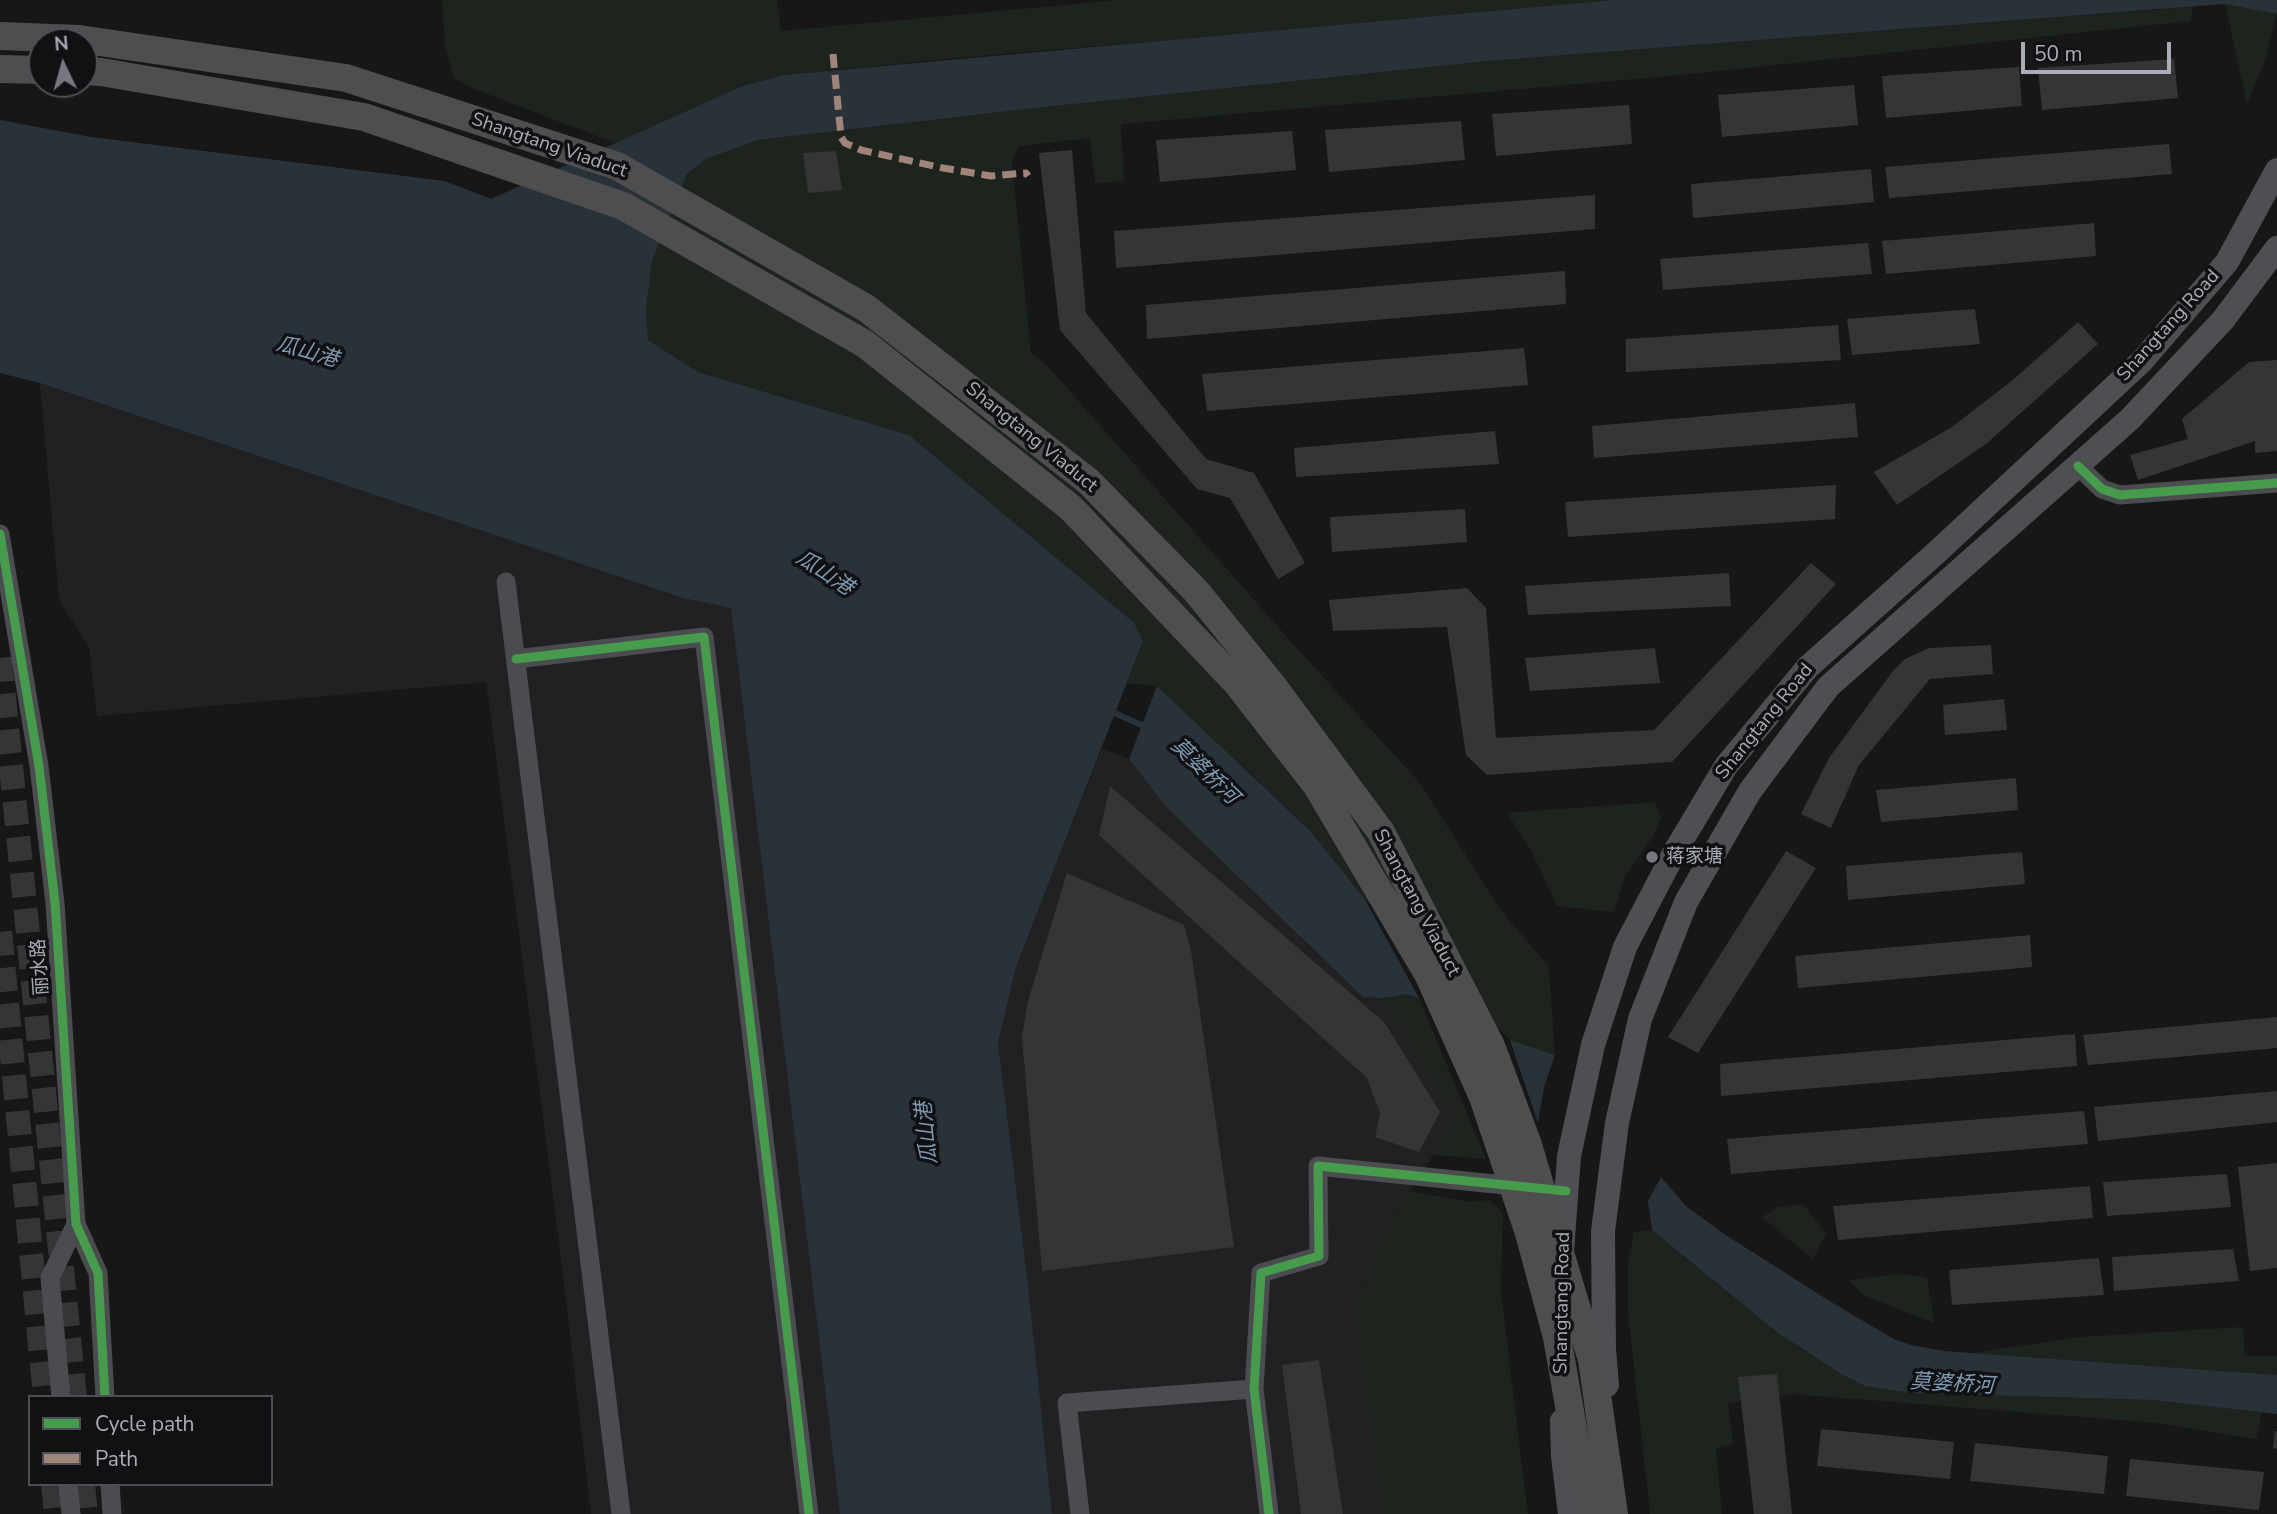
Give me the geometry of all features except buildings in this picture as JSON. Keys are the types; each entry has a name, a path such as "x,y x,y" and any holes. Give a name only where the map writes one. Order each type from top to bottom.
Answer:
{"highway":[{"name":"Shangtang Viaduct","path":"0,36 79,38 346,78 617,166 866,308 1088,481 1196,591 1273,686 1381,832 1491,1046 1528,1145 1592,1360 1614,1514"},
{"path":"0,69 28,70"},
{"name":"Shangtang Viaduct","path":"98,72 364,117 623,206 865,344 1071,508 1236,682 1317,786 1429,976 1483,1097 1529,1233 1557,1337 1588,1514"}],"main road":[{"name":"Shangtang Road","path":"1570,1514 1563,1456 1559,1289 1569,1156 1592,1045 1625,947 1673,855 1726,766 1808,667 1937,552 2142,361 2227,262 2277,170"},
{"name":"Shangtang Road","path":"1621,1514 1604,1349 1603,1231 1617,1123 1640,1019 1686,902 1750,791 1828,687 2130,419 2223,320 2277,248"}],"street":[{"path":"2078,466 2102,488 2120,495 2277,483"},
{"name":"丽水路","path":"0,534 40,766 53,889 76,1224 99,1273 106,1395"},
{"path":"506,582 621,1514"},
{"path":"516,659 704,637 809,1514"},
{"path":"1269,1514 1254,1389 1261,1273 1320,1256 1318,1166 1566,1191"},
{"name":"丽水路","path":"61,1395 50,1278 76,1224"},
{"path":"1080,1514 1067,1403 1254,1389"},
{"path":"68,1486 71,1514"},
{"path":"110,1486 112,1514"}],"shaded area":[{"path":"442,0 777,0 781,31 1119,0 1668,0 988,55 784,75 742,86 615,143 474,89 453,78 445,44"},
{"path":"2225,4 2277,14 2265,61 2247,104"},
{"path":"2193,7 2190,21 1681,75 1121,124 1124,181 1095,183 1090,138 1019,146 1012,161 1031,354 1045,363 1293,644 1420,783 1500,909 1549,967 1555,1055 1510,1040 1364,898 1311,832 1157,686 1127,683 1143,641 909,435 698,372 648,340 646,310 652,261 687,174 706,159 758,140 1488,61"},
{"path":"40,383 683,598 731,607 840,1514 591,1514 558,1233 486,682 97,716 89,647 59,600"},
{"path":"1102,748 1129,759 1166,807 1362,996 1383,998 1457,1118 1388,1225 1355,1310 1384,1514 1052,1514 1028,1284 998,1043 1016,967"},
{"path":"1655,802 1661,818 1654,835 1625,876 1614,912 1557,906 1531,850 1507,813"},
{"path":"1407,994 1419,998 1486,1159 1433,1155 1456,1118 1383,998"},
{"path":"1410,1191 1470,1202 1490,1200 1503,1213 1501,1293 1528,1514 1384,1514 1355,1310 1388,1225"},
{"path":"1803,1204 1826,1233 1813,1259 1762,1217 1778,1207"},
{"path":"1652,1230 1778,1333 1865,1386 1911,1393 2154,1400 2262,1412 2256,1439 2157,1423 1793,1394 1728,1403 1733,1444 1716,1448 1722,1514 1650,1514 1628,1312 1628,1262 1634,1232"},
{"path":"1896,1274 1927,1277 1934,1323 1865,1296 1849,1280"},
{"path":"2243,1327 2245,1356 2277,1356 2277,1375 1973,1353 2080,1337"}],"water":[{"name":"瓜山港","path":"1615,0 2277,0 2277,14 2225,4 1488,61 758,140 706,159 687,174 652,261 646,310 648,340 698,372 909,435 1134,623 1143,641 1016,967 998,1043 1028,1284 1052,1514 840,1514 731,608 683,598 40,383 0,373 0,120 91,137 445,181 491,199 742,86 784,75"},
{"path":"1157,686 1311,832 1364,898 1419,998 1407,994 1383,998 1363,997 1166,807 1129,759"},
{"path":"1510,1040 1555,1055 1544,1087 1538,1123"},
{"path":"1661,1177 1687,1207 1724,1234 1894,1339 1944,1351 2277,1375 2277,1414 2154,1400 1911,1393 1865,1386 1778,1333 1652,1230 1648,1201"}],"waterway":[{"name":"莫婆桥河","path":"1110,711 1148,728"}],"tunnel":[{"path":"0,658 75,1395"},
{"path":"0,932 45,1395"},
{"path":"53,1486 56,1514"},
{"path":"83,1486 86,1514"}],"marked path":[{"path":"833,54 841,137 845,143 861,150 943,168 991,176 1026,173 1028,176"}],"cycle path":[{"path":"2078,466 2102,489 2120,495 2277,483"},
{"path":"0,534 39,766 55,903 76,1224 98,1273 105,1395"},
{"path":"516,659 704,637 809,1514"},
{"path":"1269,1514 1254,1389 1261,1273 1319,1256 1318,1166 1566,1191"}],"place":[{"name":"蒋家塘","path":"1652,857"}]}
